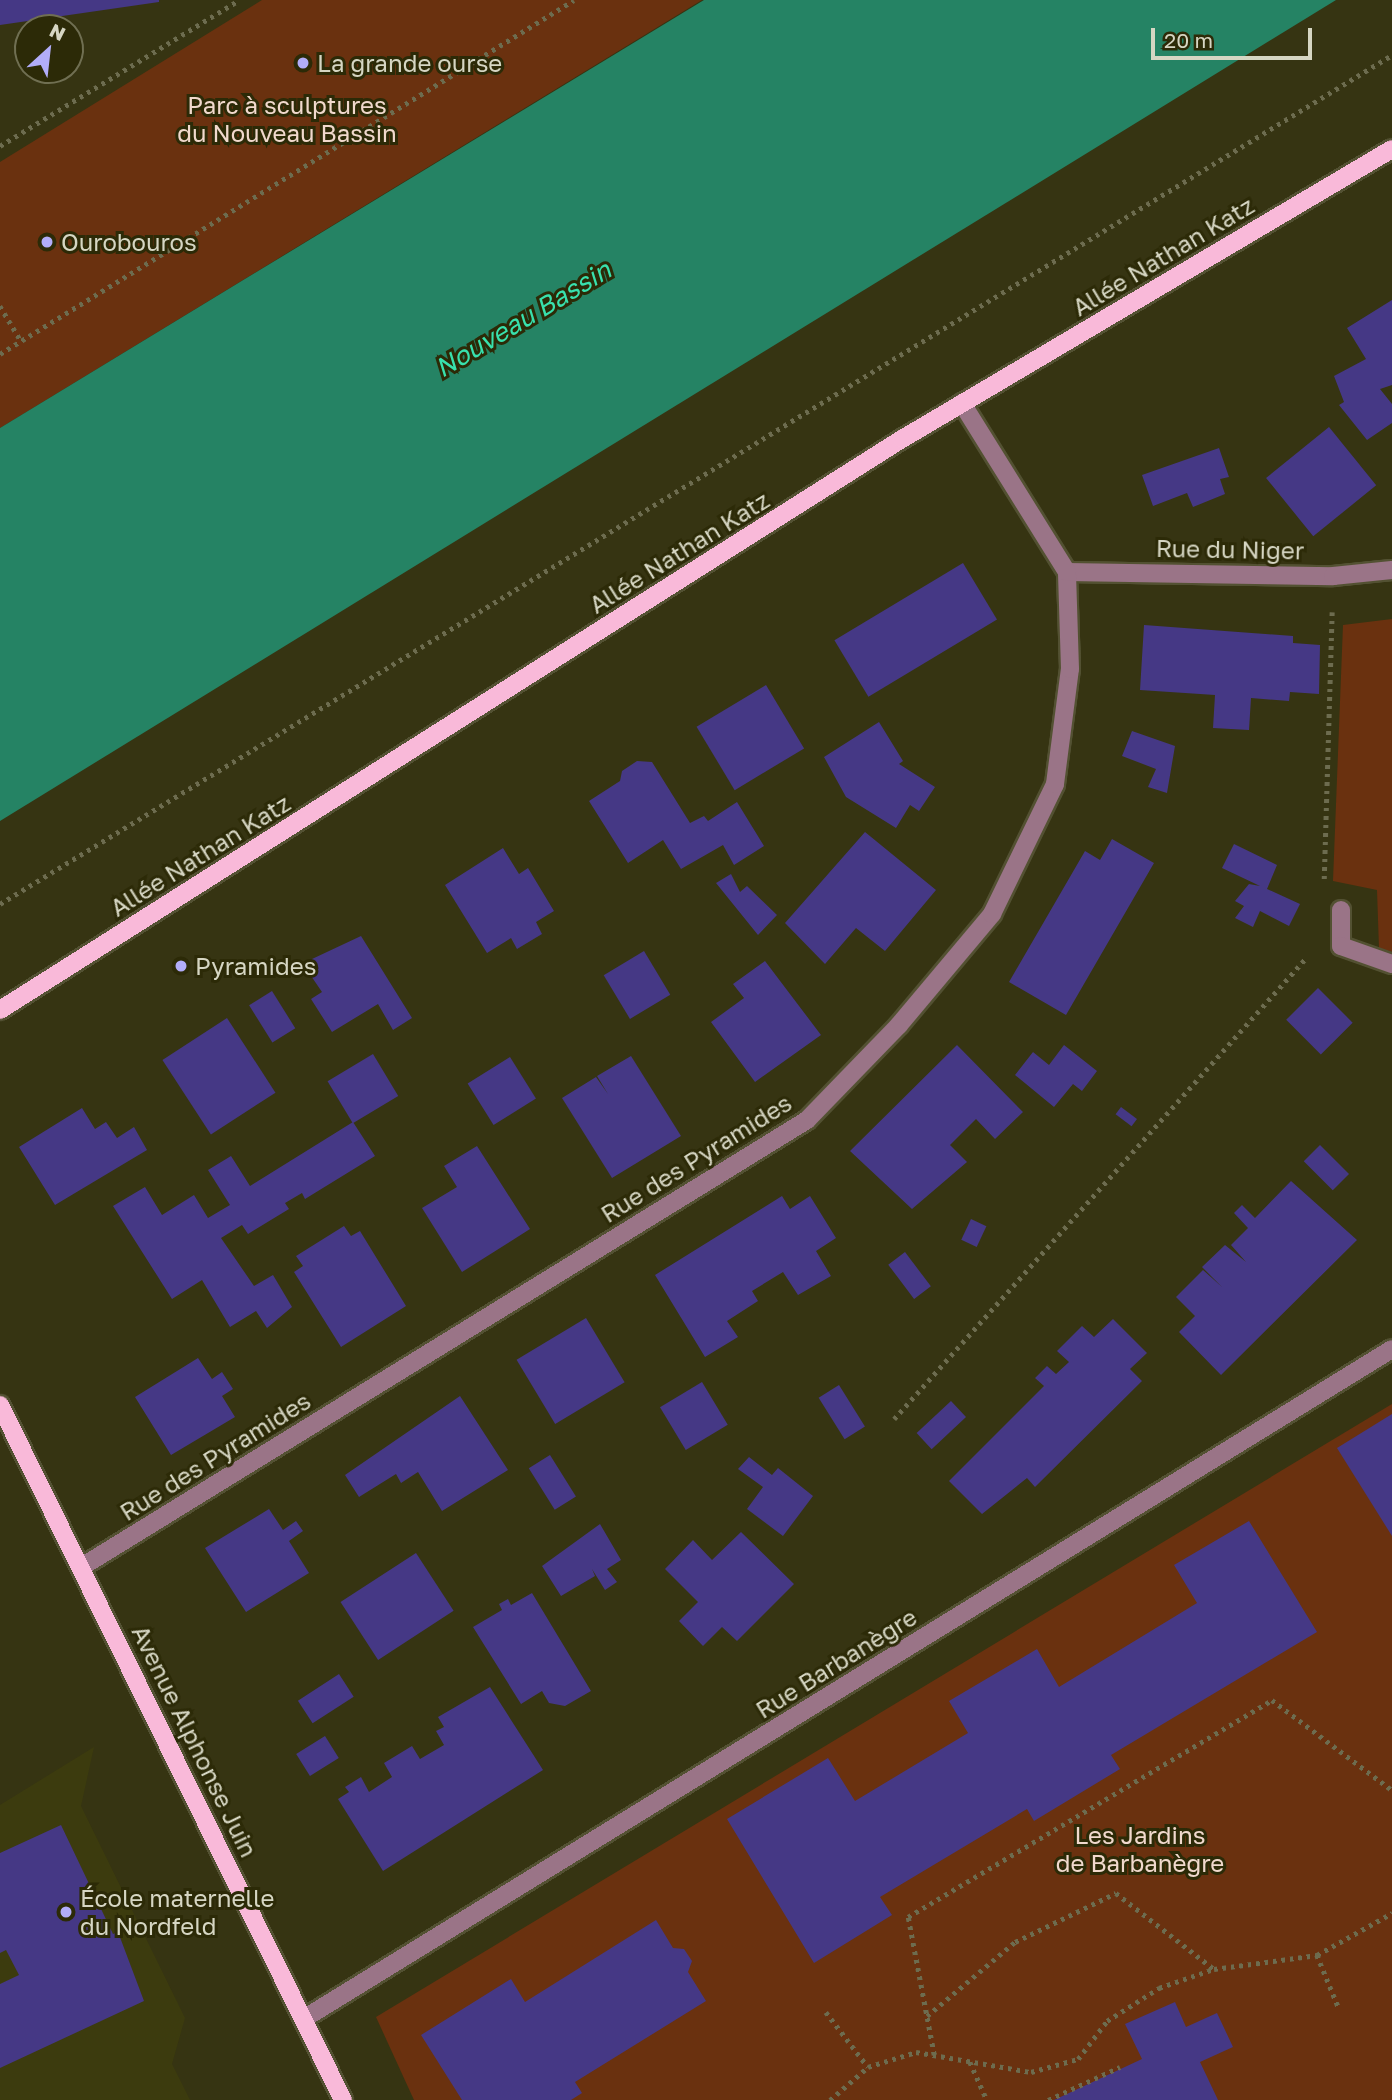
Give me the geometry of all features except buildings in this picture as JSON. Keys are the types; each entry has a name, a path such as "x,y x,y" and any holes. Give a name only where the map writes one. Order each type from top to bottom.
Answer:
{"main road":[{"name":"Allée Nathan Katz","path":"0,1010 962,403 1392,149"},
{"name":"Avenue Alphonse Juin","path":"0,1405 83,1566 305,2018 342,2100"}],"street":[{"path":"962,403 1067,572"},
{"name":"Rue du Niger","path":"1067,572 1333,576 1392,570"},
{"name":"Rue des Pyramides","path":"83,1566 807,1120 900,1025 992,914 1055,784 1070,669 1067,572"},
{"path":"1341,910 1341,946 1392,964"},
{"name":"Rue Barbanègre","path":"305,2018 1392,1349"}],"path":[{"path":"0,146 239,0"},
{"path":"0,354 574,0"},
{"path":"0,904 1392,55"},
{"path":"0,306 21,341"},
{"path":"1333,576 1323,895 1341,910"},
{"path":"894,1419 1314,949 1341,946"},
{"path":"934,2055 908,1917 1272,1700 1392,1790"},
{"path":"927,2016 1016,1942 1116,1893 1214,1969"},
{"path":"830,2100 868,2067 916,2052 1031,2072 1078,2059 1107,2021 1159,1988 1214,1969 1317,1955 1392,1913"},
{"path":"1317,1955 1338,2006"},
{"path":"826,2012 868,2067"},
{"path":"970,2062 988,2100"},
{"path":"1048,2100 1120,2067"}],"shaded area":[{"name":"École maternelle du Nordfeld","path":"94,1747 81,1806 185,2018 172,2064 190,2100 0,2100 0,1805"}],"green space":[{"name":"Parc à sculptures du Nouveau Bassin","path":"262,0 702,0 0,428 0,162"},
{"path":"1392,619 1392,952 1379,948 1377,890 1333,881 1343,625"},
{"name":"Les Jardins de Barbanègre","path":"1392,1404 1392,2100 414,2100 376,2017"}],"water":[{"name":"Nouveau Bassin","path":"704,0 1336,0 0,821 0,428"}],"place":[{"name":"La grande ourse","path":"303,63"},
{"name":"Ourobouros","path":"47,242"},
{"name":"Pyramides","path":"181,966"},
{"name":"École maternelle du Nordfeld","path":"66,1912"}]}
